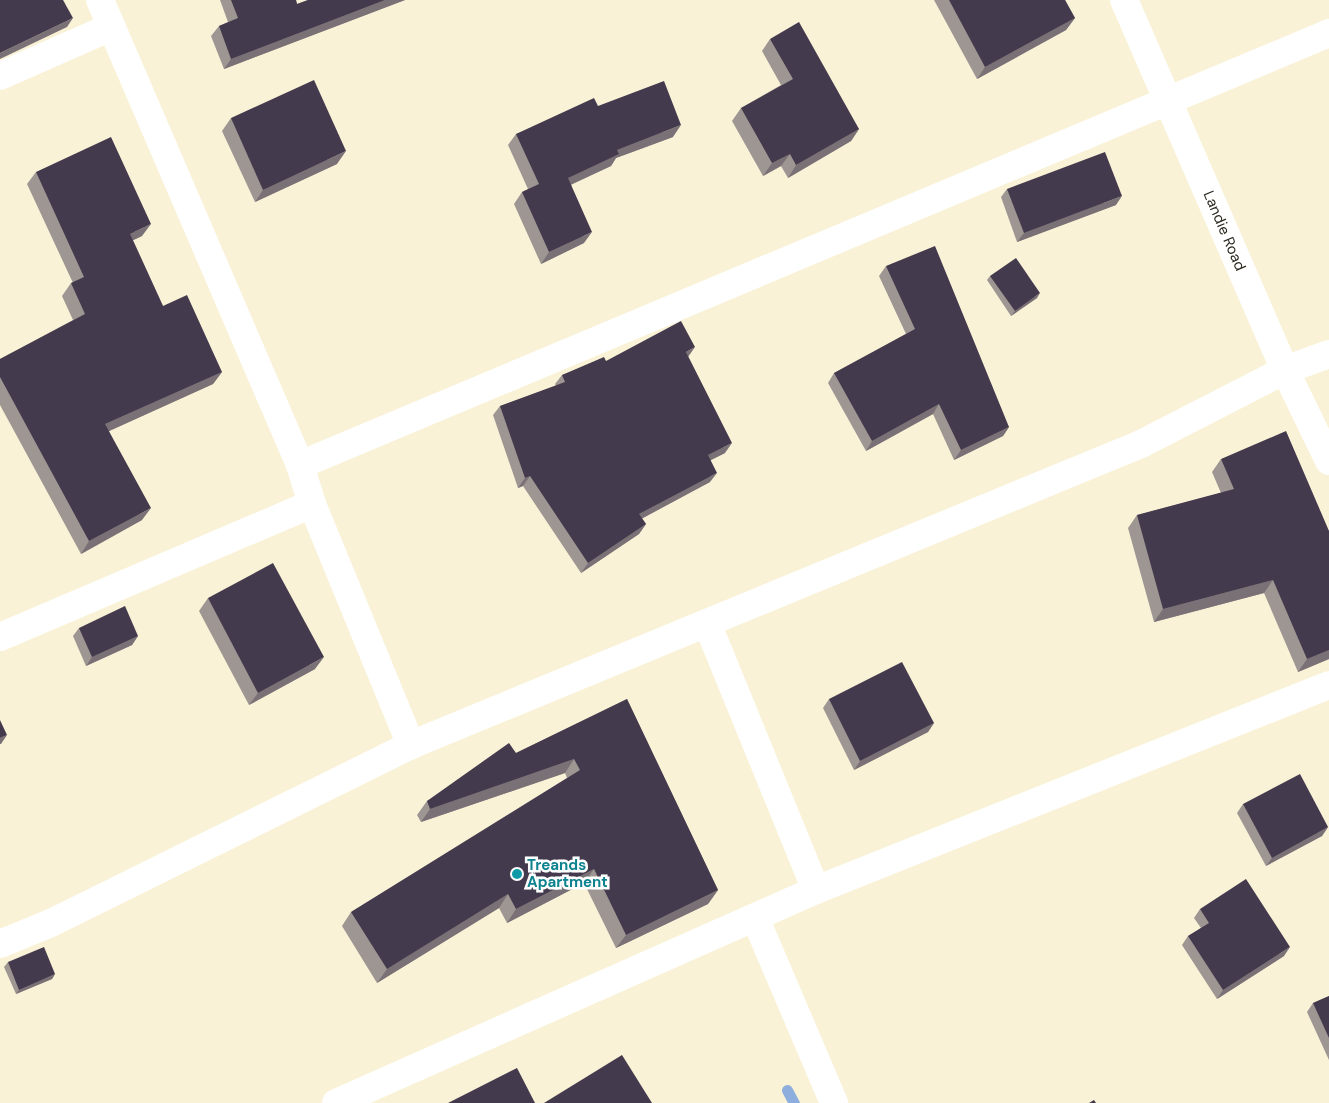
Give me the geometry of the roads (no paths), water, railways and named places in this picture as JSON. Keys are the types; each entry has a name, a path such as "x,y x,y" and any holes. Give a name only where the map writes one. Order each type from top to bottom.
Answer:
{"street":[{"path":"100,0 300,465 312,504 412,745"},
{"name":"Landie Road","path":"1124,0 1285,370 1329,461"},
{"path":"0,76 111,27"},
{"path":"300,465 1167,99 1329,33"},
{"path":"0,944 51,923 412,745 1141,444 1285,370 1329,354"},
{"path":"0,637 312,504"},
{"path":"707,622 816,890"},
{"path":"336,1103 756,920 816,890 1329,685"},
{"path":"756,920 834,1103"}],"waterway":[{"path":"787,1090 794,1103"}],"place":[{"name":"Treands Apartment","path":"517,874"}]}
